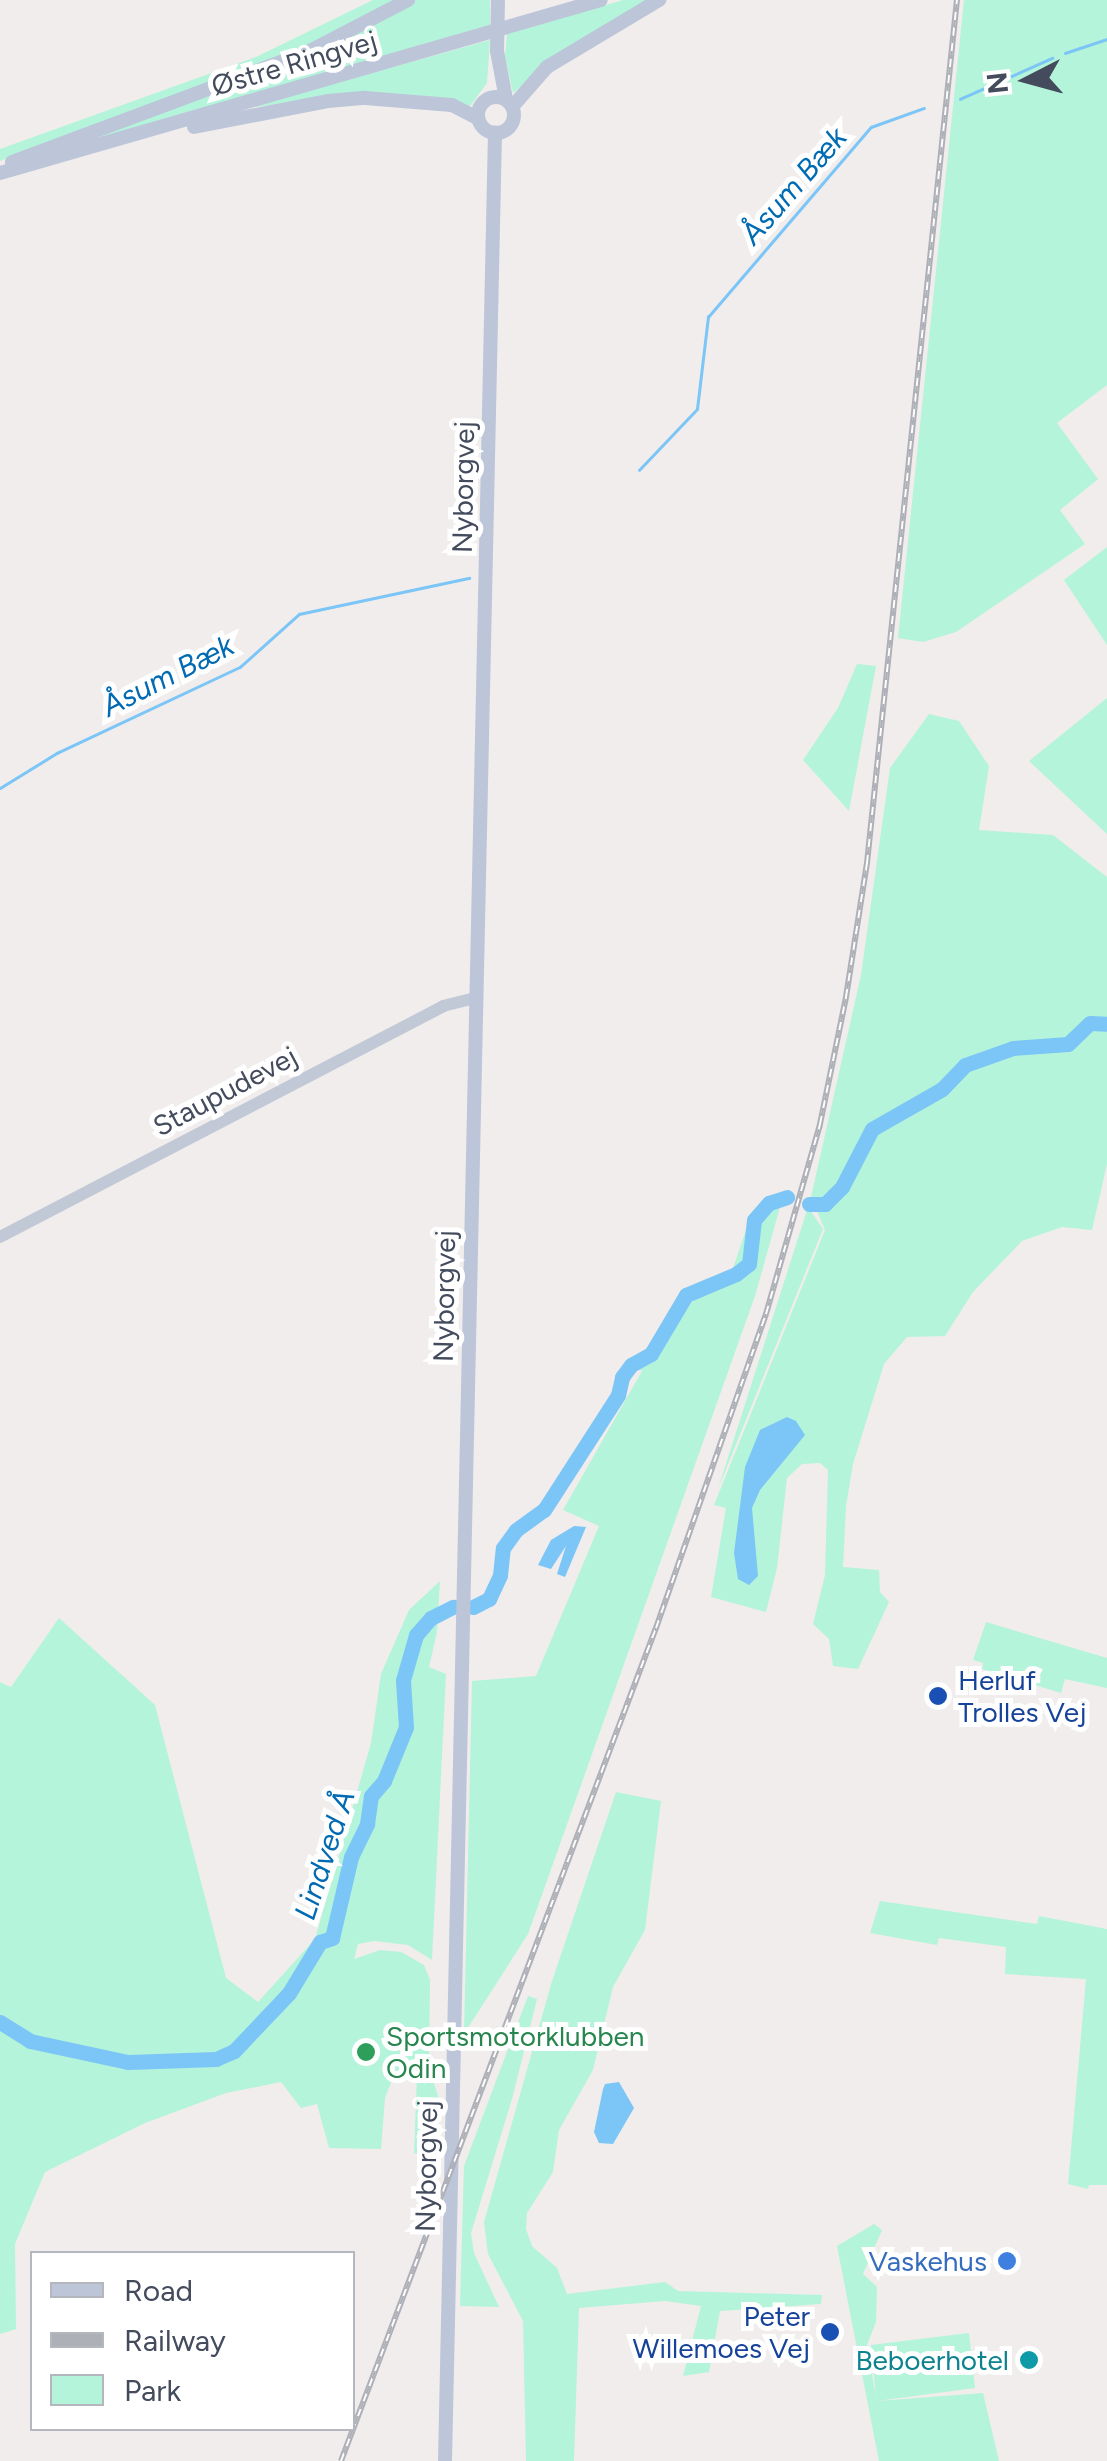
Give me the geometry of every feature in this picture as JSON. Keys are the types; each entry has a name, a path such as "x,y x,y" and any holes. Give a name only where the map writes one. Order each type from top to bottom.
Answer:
{"main road":[{"path":"0,170 308,52 408,0"},
{"path":"478,118 488,98 497,51 498,0"},
{"name":"Østre Ringvej","path":"0,170 100,145 601,0"},
{"path":"509,102 560,58 659,0"},
{"path":"100,145 245,115 365,98 452,105 478,118 488,131 495,133 514,121 497,51"},
{"path":"488,98 509,102"},
{"name":"Nyborgvej","path":"445,2461 495,133"}],"street":[{"name":"Staupudevej","path":"0,1237 443,1006 476,998"}],"green space":[{"path":"373,0 398,0 312,45 0,161 0,149 256,57"},
{"path":"416,0 490,0 490,25 81,144 81,138 344,42"},
{"path":"623,0 649,0 576,42 513,93 505,56 507,34"},
{"path":"964,0 1107,0 1107,385 1057,423 1098,479 1060,510 1085,544 956,632 923,642 898,638"},
{"path":"490,40 487,83 470,106 346,96 247,108"},
{"path":"1107,547 1107,645 1064,580"},
{"path":"857,664 876,666 849,811 803,760 838,708"},
{"path":"1107,698 1107,834 1029,761"},
{"path":"929,714 959,721 989,766 979,830 1053,835 1107,877 1107,1164 1092,1230 1062,1227 1022,1241 973,1292 945,1336 907,1337 884,1364 853,1464 846,1506 843,1567 879,1570 880,1592 889,1602 858,1669 833,1666 829,1639 813,1624 825,1575 828,1470 820,1463 802,1464 787,1478 777,1568 766,1612 711,1597 726,1508 714,1505 825,1230 811,1197 861,975 890,768"},
{"path":"782,1200 755,1296 528,1934 464,2034 472,1681 536,1676 599,1526 563,1510 642,1371 639,1369 684,1307 730,1277 749,1221"},
{"path":"808,1207 823,1229 718,1489"},
{"path":"440,1581 437,1632 429,1667 446,1674 432,1960 408,1945 374,1941 358,1944 354,1959 380,1950 401,1952 424,1965 430,1980 429,2056 392,2080 385,2098 381,2149 329,2148 317,2104 301,2108 281,2082 226,2093 145,2123 45,2172 15,2244 16,2329 0,2334 0,1682 11,1687 59,1618 155,1705 226,1978 258,2002 315,1939 371,1743 381,1674 409,1610"},
{"path":"986,1622 1107,1658 1107,1688 1065,1679 1061,1693 982,1669 983,1663 973,1660"},
{"path":"616,1792 661,1801 645,1930 613,1987 593,2070 559,2130 553,2172 527,2213 526,2229 532,2246 557,2268 567,2294 665,2282 678,2291 822,2295 821,2304 720,2311 709,2372 683,2376 701,2306 665,2301 579,2308 574,2461 526,2461 523,2321 488,2254 484,2222 552,1981"},
{"path":"880,1901 1037,1924 1039,1916 1107,1929 1107,2185 1089,2185 1088,2189 1068,2184 1086,1979 1005,1974 1006,1947 939,1938 937,1945 870,1933"},
{"path":"528,1996 537,1999 512,2099 471,2233 474,2253 499,2307 460,2306 464,2166"},
{"path":"421,2071 430,2071 440,2102 438,2165 429,2165 425,2156 414,2153 417,2076"},
{"path":"874,2224 882,2230 863,2274 877,2287 876,2322 867,2345 876,2397 871,2345 969,2333 975,2388 877,2401 983,2393 999,2461 879,2461 837,2246"}],"water":[{"path":"787,1417 796,1421 805,1435 760,1490 752,1508 758,1576 749,1585 738,1579 734,1553 745,1467 760,1430"},
{"path":"574,1526 586,1527 565,1577 557,1574 566,1546 551,1569 538,1565 551,1540"},
{"path":"619,2082 634,2108 613,2144 599,2143 594,2132 603,2089 605,2084"}],"waterway":[{"name":"Åsum Bæk","path":"1065,53 1107,39"},
{"name":"Åsum Bæk","path":"960,99 1052,58"},
{"name":"Åsum Bæk","path":"639,470 697,409 708,317 871,127 924,108"},
{"name":"Åsum Bæk","path":"0,788 57,753 240,667 299,614 469,578"},
{"name":"Lindved Å","path":"809,1204 825,1204 842,1187 872,1129 942,1089 965,1065 1013,1048 1068,1044 1090,1023 1107,1024"},
{"name":"Lindved Å","path":"473,1607 489,1599 500,1575 503,1548 516,1530 544,1510 618,1395 622,1377 631,1365 651,1354 686,1295 736,1274 749,1264 754,1220 769,1203 787,1197"},
{"name":"Lindved Å","path":"0,2022 30,2041 128,2062 216,2059 234,2051 289,1993 320,1942 332,1938 351,1857 367,1824 371,1796 384,1781 406,1727 403,1680 416,1635 431,1618 453,1607"}],"railway":[{"path":"355,2424 656,1628 766,1314 820,1124 846,997 867,863 957,0"},
{"path":"341,2461 352,2431"}],"place":[{"name":"Herluf Trolles Vej","path":"938,1696"},
{"name":"Sportsmotorklubben Odin","path":"366,2052"},
{"name":"Vaskehus","path":"1007,2261"},
{"name":"Peter Willemoes Vej","path":"830,2332"},
{"name":"Beboerhotel","path":"1029,2360"}]}
